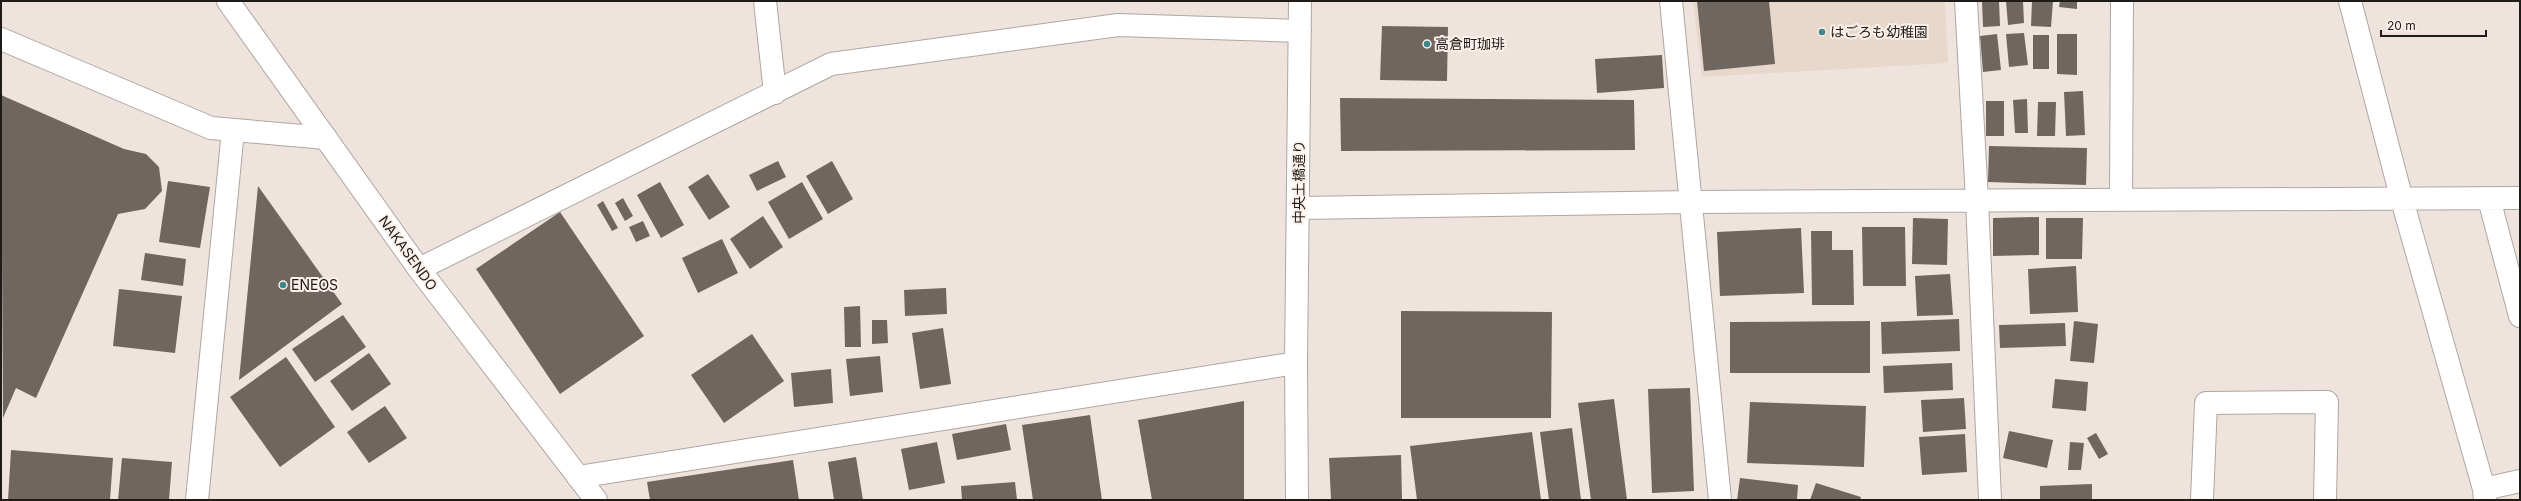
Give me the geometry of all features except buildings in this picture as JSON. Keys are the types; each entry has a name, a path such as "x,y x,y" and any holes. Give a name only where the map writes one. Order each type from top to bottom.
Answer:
{"main road":[{"path":"765,1 775,93"},
{"name":"中央土橋通り","path":"1297,500 1296,363 1299,208 1300,1"},
{"path":"1671,1 1692,202 1720,500"},
{"path":"1966,1 1977,200 1990,500"},
{"path":"2121,200 2122,1"},
{"path":"2350,1 2402,200 2484,494 2520,481"},
{"name":"NAKASENDO","path":"233,3 419,269 596,500"},
{"path":"419,269 831,64 1118,25 1300,31"},
{"path":"1,39 211,128 326,138"},
{"path":"197,500 233,130"},
{"path":"1299,208 1692,202 2402,200 2520,198"},
{"path":"2489,199 2520,316"},
{"path":"578,477 1296,363"},
{"path":"2202,500 2206,403 2327,402 2325,500"}],"shaded area":[{"name":"はごろも幼稚園","path":"1693,1 1945,1 1948,63 1702,77"}],"place":[{"name":"はごろも幼稚園","path":"1822,32"},
{"name":"高倉町珈琲","path":"1427,44"},
{"name":"ENEOS","path":"283,285"}]}
